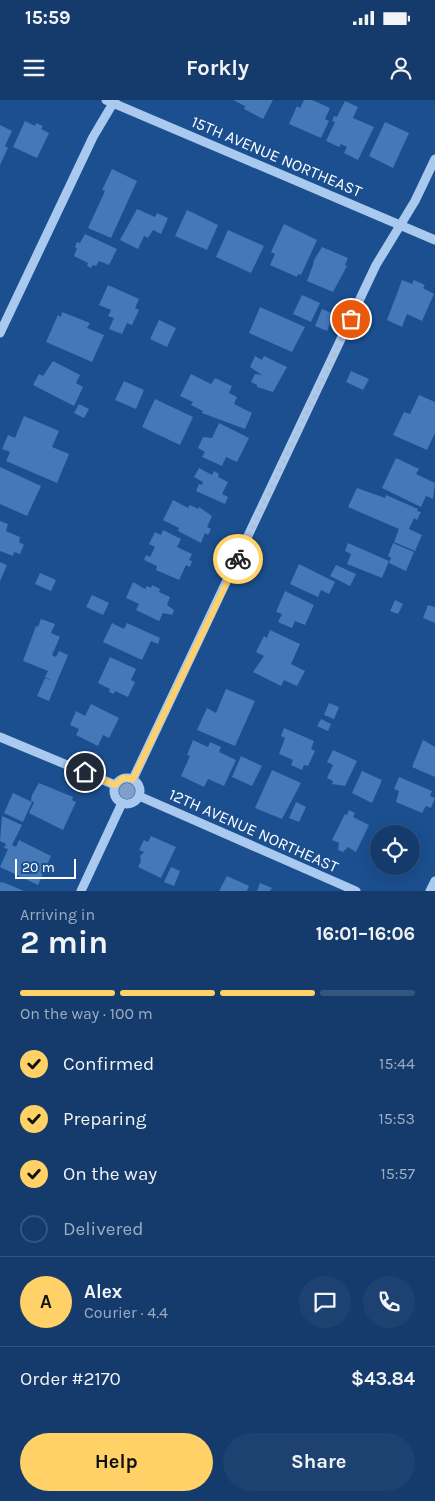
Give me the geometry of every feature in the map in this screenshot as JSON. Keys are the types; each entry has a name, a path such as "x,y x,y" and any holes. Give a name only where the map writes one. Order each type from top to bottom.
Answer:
{"street":[{"name":"15TH AVENUE NORTHEAST","path":"112,101 435,240"},
{"path":"0,333 112,101"},
{"path":"133,779 376,265 415,201 435,159"},
{"path":"0,737 115,785"},
{"path":"123,778 133,779 140,786 139,796 132,804 122,803 115,796 115,785 123,778"},
{"name":"12TH AVENUE NORTHEAST","path":"139,796 356,891"},
{"path":"81,891 122,803"},
{"path":"430,891 435,880"}],"building":[{"path":"233,100 273,100 263,119 244,109 245,106"},
{"path":"304,100 312,100 330,108 325,119 329,121 321,138 289,124 297,106 300,108"},
{"path":"345,101 358,107 353,118 374,127 358,160 344,153 347,147 341,144 339,147 326,141 335,122 332,121 334,116 337,117"},
{"path":"25,121 35,126 36,123 43,126 41,129 49,133 37,158 13,147"},
{"path":"385,122 409,133 393,168 369,156"},
{"path":"0,125 12,131 5,146 8,148 0,165"},
{"path":"112,169 137,181 111,238 88,228 105,191 102,190"},
{"path":"137,209 155,217 157,213 168,218 161,234 153,230 148,238 144,236 138,249 120,240"},
{"path":"187,210 218,225 207,250 175,236"},
{"path":"284,224 317,240 301,275 298,274 297,277 270,265 275,254 271,252"},
{"path":"228,230 264,246 251,273 216,257"},
{"path":"85,234 117,249 109,265 99,261 96,266 93,265 91,268 87,266 88,263 74,256 77,242 80,243"},
{"path":"322,247 348,258 345,265 347,266 333,292 307,281 313,262"},
{"path":"402,280 412,284 414,280 425,285 423,288 434,294 422,321 407,314 402,327 387,320"},
{"path":"108,285 139,299 135,308 139,310 132,325 127,323 122,334 109,329 114,318 108,316 111,310 99,305"},
{"path":"302,295 320,303 311,322 293,314"},
{"path":"260,307 305,327 292,352 249,333"},
{"path":"322,309 334,314 327,331 315,326"},
{"path":"62,312 90,323 87,328 104,335 92,362 46,342 58,315 61,317"},
{"path":"159,320 176,328 167,347 150,339"},
{"path":"255,356 262,360 264,356 287,367 273,392 257,387 257,385 251,382 255,374 262,375 250,367"},
{"path":"53,361 80,375 76,383 83,387 74,406 33,385 39,374 43,376"},
{"path":"351,371 369,379 363,390 346,382"},
{"path":"191,374 211,384 215,378 232,386 229,393 237,397 234,404 252,413 245,429 202,413 203,411 191,405 193,402 180,396"},
{"path":"124,381 144,390 136,409 115,400"},
{"path":"419,395 435,402 435,433 427,450 393,435 404,412 410,414"},
{"path":"155,399 193,417 180,445 142,427"},
{"path":"79,404 89,409 84,418 74,413"},
{"path":"24,416 59,431 52,447 69,454 57,483 6,461 10,452 2,449 8,435 15,438"},
{"path":"219,423 249,438 237,462 226,457 222,466 202,457 205,452 198,448 203,437 212,438"},
{"path":"396,458 419,469 416,474 435,483 433,499 426,496 421,507 382,488"},
{"path":"0,467 41,486 27,516 0,504"},
{"path":"199,468 212,475 214,471 219,474 218,477 228,482 222,494 228,497 225,504 196,491 199,484 202,485 203,482 194,477"},
{"path":"357,488 385,498 386,495 421,512 417,520 414,518 409,529 422,535 415,551 394,542 399,529 348,507"},
{"path":"173,500 188,508 190,505 198,509 199,507 212,516 207,527 211,529 208,535 205,533 201,543 178,531 179,528 163,520"},
{"path":"0,521 8,524 6,531 20,537 19,542 24,545 20,554 14,552 13,556 0,551"},
{"path":"163,530 181,539 177,547 192,554 189,560 192,561 190,567 186,565 179,580 156,570 157,566 144,560 146,555 150,557 155,547 149,544 155,532 161,535"},
{"path":"348,543 389,561 382,578 347,564 351,554 345,551"},
{"path":"393,543 414,552 406,571 389,563 391,558 388,556"},
{"path":"0,562 7,565 0,581"},
{"path":"299,564 335,582 329,594 321,590 318,597 290,584"},
{"path":"336,565 356,574 350,586 330,576"},
{"path":"40,573 56,580 51,591 35,584"},
{"path":"133,582 145,589 147,586 151,588 152,585 160,589 159,592 170,597 167,605 174,610 172,615 163,613 159,621 136,610 139,604 126,598"},
{"path":"285,591 314,605 305,625 295,621 292,628 278,622 282,614 276,612"},
{"path":"92,595 109,603 103,615 86,607"},
{"path":"395,600 403,604 398,614 390,611"},
{"path":"428,605 435,607 435,623 423,618"},
{"path":"41,619 55,624 51,633 60,637 52,655 56,657 59,651 68,655 49,701 37,696 45,678 53,681 45,677 48,671 23,661 36,626 38,627"},
{"path":"112,623 124,629 127,623 160,638 158,644 151,641 142,660 103,642"},
{"path":"270,630 300,644 291,664 305,671 297,686 284,680 281,686 253,672 264,656 256,652 264,636 267,638"},
{"path":"110,657 136,669 131,680 135,682 128,697 115,691 114,694 109,692 110,689 98,683"},
{"path":"226,689 255,701 235,746 197,730 207,708 216,713"},
{"path":"329,703 339,707 334,719 324,715"},
{"path":"91,704 119,718 109,738 103,735 98,746 76,735 79,729 70,725 76,711 85,716"},
{"path":"321,719 331,724 328,731 317,726"},
{"path":"284,728 314,741 311,749 315,751 308,766 304,765 302,770 291,765 293,760 279,754 285,738 281,736"},
{"path":"193,740 208,747 210,742 221,747 219,752 236,760 224,786 208,779 204,787 181,776 190,756 187,755"},
{"path":"423,740 435,747 435,777 412,767"},
{"path":"333,750 357,761 345,786 332,784 333,781 327,778 333,765 327,762"},
{"path":"241,756 262,766 252,786 232,777"},
{"path":"272,770 301,783 282,819 255,808"},
{"path":"362,771 382,780 372,803 352,793"},
{"path":"399,777 432,791 430,796 435,798 431,808 426,806 422,813 396,802 399,791 394,789"},
{"path":"39,783 73,797 72,800 76,802 63,830 29,813 34,802 31,801 32,795"},
{"path":"13,793 32,802 23,822 4,813"},
{"path":"296,802 306,807 299,822 289,818"},
{"path":"349,810 355,813 353,817 369,825 356,852 348,847 343,852 338,850 339,843 332,840 345,814 347,815"},
{"path":"2,816 22,825 12,845 16,847 19,840 51,856 38,885 0,867 8,849 4,848 6,844 0,841"},
{"path":"151,836 176,847 161,878 138,867 141,861 140,856 144,852 139,850 144,840 148,842"},
{"path":"171,867 180,871 174,886 164,882"},
{"path":"227,876 249,886 247,891 219,891"},
{"path":"0,882 5,883 24,891 0,891"},
{"path":"260,883 272,888 270,891 257,891"}],"way so far":[{"path":"238,559 351,319"}],"route":[{"path":"85,772 115,785 123,778 133,779 238,559"}]}
